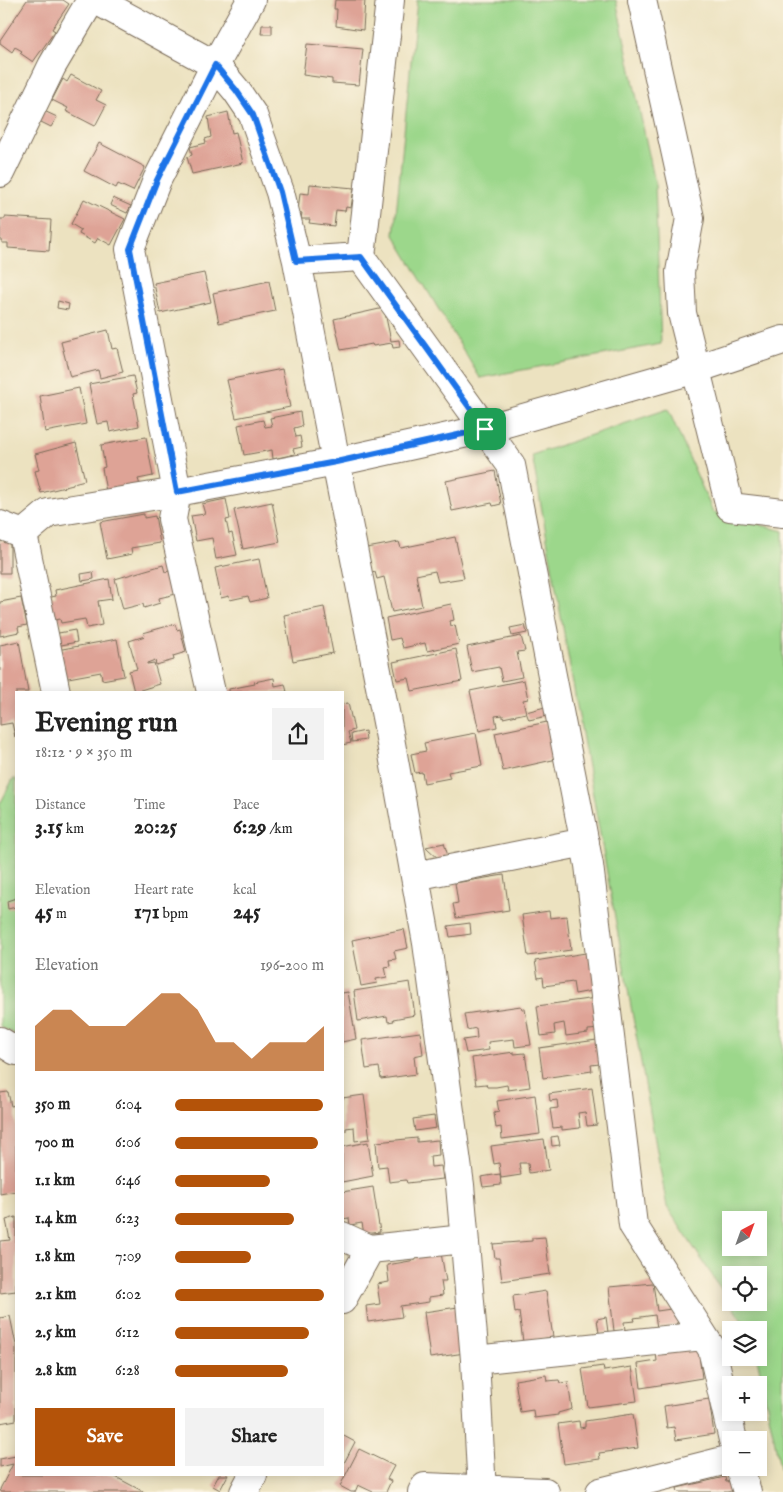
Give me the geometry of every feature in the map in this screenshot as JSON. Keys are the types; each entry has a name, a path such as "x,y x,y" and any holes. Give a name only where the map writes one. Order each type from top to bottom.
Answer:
{"street":[{"path":"0,173 52,66 92,0"},
{"path":"96,0 215,65 236,90 253,115 280,192 296,261 388,727 432,982 460,1186 482,1491"},
{"path":"211,691 172,519 177,492 130,249 157,180 215,65 251,0"},
{"path":"390,0 361,257 511,465 591,875 633,1226 712,1349 731,1431"},
{"path":"642,0 690,218 680,272 682,313 707,366 730,507 783,513"},
{"path":"296,261 361,257"},
{"path":"56,691 12,529 48,513 177,492 336,462 485,429 707,366 783,340"},
{"path":"415,876 585,842"},
{"path":"0,1041 15,1050"},
{"path":"344,1237 370,1249 464,1239"},
{"path":"344,1296 370,1249"},
{"path":"474,1360 703,1336"},
{"path":"600,1492 722,1461"},
{"path":"244,1492 252,1476"},
{"path":"743,1476 748,1492"},
{"path":"422,1492 425,1487 482,1491 545,1492"}],"green space":[{"path":"417,0 616,0 655,183 661,344 480,378 394,235"},
{"path":"668,409 713,512 783,531 783,1482 767,1406 767,1376 761,1376 759,1366 767,1366 767,1321 742,1321 735,1311 767,1311 767,1266 722,1266 722,1291 667,1207 532,455"},
{"path":"13,779 15,779 15,1034 0,1026 0,804"}],"building":[{"path":"27,0 63,0 69,4 52,29 55,31 33,62 20,53 22,51 15,47 12,52 0,43 0,40"},
{"path":"335,0 365,0 363,30 336,26 337,9 334,9"},
{"path":"262,25 272,25 272,34 261,34"},
{"path":"307,44 363,49 359,85 332,83 332,79 303,75"},
{"path":"71,75 101,91 96,100 106,105 95,126 66,111 68,108 52,100 63,79 67,82"},
{"path":"42,110 57,117 51,127 37,120"},
{"path":"228,112 232,133 236,132 243,163 192,174 187,157 192,155 190,147 206,143 205,139 211,137 208,117"},
{"path":"99,143 145,167 133,191 118,184 116,188 84,171"},
{"path":"310,184 354,188 351,208 346,207 345,211 336,210 334,226 309,223 310,219 301,219 302,213 298,212 300,193 309,194"},
{"path":"113,198 131,206 127,213 110,205"},
{"path":"84,199 125,219 111,245 98,238 95,243 79,234 81,230 71,224"},
{"path":"5,217 51,220 49,251 8,248 8,243 2,243 2,240 0,240 0,219 5,219"},
{"path":"204,273 211,302 160,313 154,283"},
{"path":"269,281 275,311 219,323 213,293"},
{"path":"58,301 69,304 68,310 57,308"},
{"path":"384,308 391,341 399,340 400,347 393,348 392,343 373,346 372,344 341,350 334,319"},
{"path":"108,330 112,349 117,348 123,372 100,378 98,370 70,377 61,342"},
{"path":"282,369 290,407 236,418 227,380"},
{"path":"133,376 137,393 133,394 139,426 110,432 108,422 97,424 89,384"},
{"path":"79,388 86,424 45,432 40,396"},
{"path":"300,412 302,426 294,428 296,437 300,436 302,447 293,449 295,454 273,459 272,450 244,455 238,425 263,420 265,427 272,426 270,418"},
{"path":"146,437 153,476 138,479 140,485 106,492 102,468 105,467 101,445"},
{"path":"76,443 85,480 41,493 35,471 39,470 35,454"},
{"path":"495,471 501,504 493,506 492,503 452,511 446,481"},
{"path":"226,499 230,519 226,520 229,534 232,533 237,555 216,559 212,538 196,541 191,516 205,514 202,504"},
{"path":"272,502 280,542 243,549 234,510"},
{"path":"144,514 144,518 155,516 160,543 131,548 132,554 107,559 100,522"},
{"path":"455,537 464,578 438,582 435,571 416,575 422,606 392,612 384,577 377,579 375,572 372,573 367,548 399,542 401,548"},
{"path":"0,541 10,541 10,573 0,573"},
{"path":"259,559 267,598 250,602 248,596 230,600 229,596 221,598 215,568"},
{"path":"163,565 165,572 169,571 176,594 159,598 160,603 144,608 143,604 123,609 115,579"},
{"path":"93,572 94,579 82,581 81,574"},
{"path":"109,579 112,599 98,601 102,625 87,628 85,619 61,623 60,619 51,621 47,598 56,596 55,590"},
{"path":"21,598 27,625 18,627 19,632 0,636 0,602"},
{"path":"451,604 454,620 450,621 451,626 455,625 459,644 427,651 425,643 403,648 400,638 390,640 386,618"},
{"path":"324,607 333,653 293,661 284,615"},
{"path":"175,624 177,630 180,629 186,652 173,656 174,660 156,665 155,660 147,663 154,663 160,684 134,691 129,671 137,669 129,641 145,636 143,633"},
{"path":"525,625 527,633 512,636 510,628"},
{"path":"75,630 77,642 56,646 53,634"},
{"path":"521,636 525,651 517,652 522,677 502,681 499,667 472,672 467,647"},
{"path":"117,639 124,676 102,680 101,672 63,679 57,650"},
{"path":"19,641 28,691 15,691 15,737 12,723 0,725 0,645"},
{"path":"456,649 462,681 412,691 409,678 397,680 393,662"},
{"path":"274,678 275,686 285,684 287,691 229,691 229,689 255,684 254,682"},
{"path":"524,680 528,699 523,700 526,713 503,718 503,715 495,716 497,727 479,731 470,691"},
{"path":"348,703 354,730 348,732 351,743 344,745 344,704"},
{"path":"545,707 547,716 529,720 526,712"},
{"path":"547,722 557,759 503,771 495,733"},
{"path":"365,731 366,740 352,742 351,734"},
{"path":"476,733 482,766 448,772 450,778 424,783 422,772 415,773 411,754 426,751 424,743"},
{"path":"444,843 448,856 441,861 426,847"},
{"path":"504,875 509,910 456,918 453,904 458,903 455,883"},
{"path":"15,898 15,907 8,909 7,901"},
{"path":"549,911 550,918 567,916 571,950 528,956 522,915"},
{"path":"470,923 471,934 450,937 448,926"},
{"path":"404,929 408,948 394,951 396,959 389,960 390,966 385,967 387,977 376,979 377,983 361,986 352,940"},
{"path":"592,952 597,990 575,994 573,982 544,986 543,977 538,978 535,961"},
{"path":"410,982 415,1015 393,1019 394,1021 388,1022 387,1016 358,1021 354,991"},
{"path":"348,992 356,1039 344,1042 344,993"},
{"path":"596,998 601,1029 588,1030 588,1033 566,1036 564,1023 554,1025 555,1034 541,1036 537,1006"},
{"path":"521,1006 522,1009 525,1009 531,1045 515,1047 514,1039 488,1042 489,1050 466,1053 463,1040 477,1038 476,1028 467,1030 464,1014"},
{"path":"420,1032 423,1054 414,1056 416,1074 381,1079 379,1067 366,1069 362,1040"},
{"path":"604,1039 608,1063 591,1065 592,1071 543,1078 539,1048"},
{"path":"514,1052 514,1054 525,1053 530,1087 508,1090 507,1085 487,1087 486,1084 476,1085 472,1058"},
{"path":"592,1088 597,1125 587,1126 585,1112 578,1113 580,1128 562,1130 562,1127 553,1128 550,1109 558,1108 557,1100 550,1101 549,1094"},
{"path":"8,1092 11,1106 15,1105 15,1191 0,1194 0,1093"},
{"path":"364,1095 370,1139 355,1141 354,1127 346,1128 344,1132 344,1098"},
{"path":"535,1095 540,1134 502,1139 501,1127 496,1128 494,1113 499,1112 497,1101"},
{"path":"434,1116 436,1128 415,1131 413,1119"},
{"path":"558,1136 560,1145 552,1146 551,1137"},
{"path":"417,1138 417,1142 438,1140 439,1155 430,1156 431,1167 441,1166 443,1179 407,1183 406,1180 389,1182 387,1166 378,1167 376,1142"},
{"path":"544,1139 549,1170 529,1173 528,1163 519,1163 521,1175 501,1178 499,1163 494,1164 491,1146"},
{"path":"368,1142 373,1176 344,1182 344,1147"},
{"path":"500,1174 501,1185 483,1187 481,1177"},
{"path":"373,1187 380,1232 364,1234 362,1223 350,1225 349,1218 344,1219 344,1192"},
{"path":"15,1217 15,1291 0,1293 0,1241 10,1240 6,1220"},
{"path":"545,1237 550,1274 502,1281 499,1258 495,1258 493,1244 532,1241 532,1238"},
{"path":"441,1253 446,1281 441,1281 443,1295 429,1297 429,1302 400,1306 402,1317 368,1322 366,1306 380,1304 377,1284 389,1282 387,1265 416,1260 416,1257"},
{"path":"653,1283 657,1311 671,1309 679,1318 676,1325 657,1328 655,1315 634,1318 635,1321 624,1322 625,1330 614,1331 609,1287"},
{"path":"546,1291 553,1337 523,1342 519,1312 515,1313 513,1296"},
{"path":"458,1307 465,1353 430,1358 424,1312"},
{"path":"10,1316 15,1340 15,1420 0,1423 0,1318"},
{"path":"606,1317 608,1332 599,1333 597,1319"},
{"path":"698,1347 702,1378 641,1388 638,1364 657,1361 656,1353"},
{"path":"603,1366 604,1371 632,1367 637,1401 588,1407 582,1369"},
{"path":"546,1375 547,1381 559,1380 560,1383 568,1382 572,1409 558,1413 558,1415 534,1418 533,1410 520,1412 515,1380"},
{"path":"709,1399 714,1434 676,1440 674,1427 667,1428 664,1406"},
{"path":"633,1414 638,1448 599,1453 600,1459 564,1464 558,1424 579,1421 580,1428 585,1427 585,1421"},
{"path":"344,1436 355,1442 344,1463"},
{"path":"359,1449 394,1466 387,1479 391,1481 386,1492 373,1492 358,1485 355,1492 351,1492 340,1486"},
{"path":"15,1456 15,1476 114,1476 144,1492 1,1492 0,1489 13,1464 0,1467 0,1459"},
{"path":"218,1476 227,1476 220,1490 213,1486"},
{"path":"725,1477 726,1482 733,1481 736,1490 727,1492 678,1492 677,1488"}],"route":[{"path":"215,65 236,90 253,115 280,192 296,261 361,257 485,429 336,462 177,492 130,249 157,180 215,65"}]}
